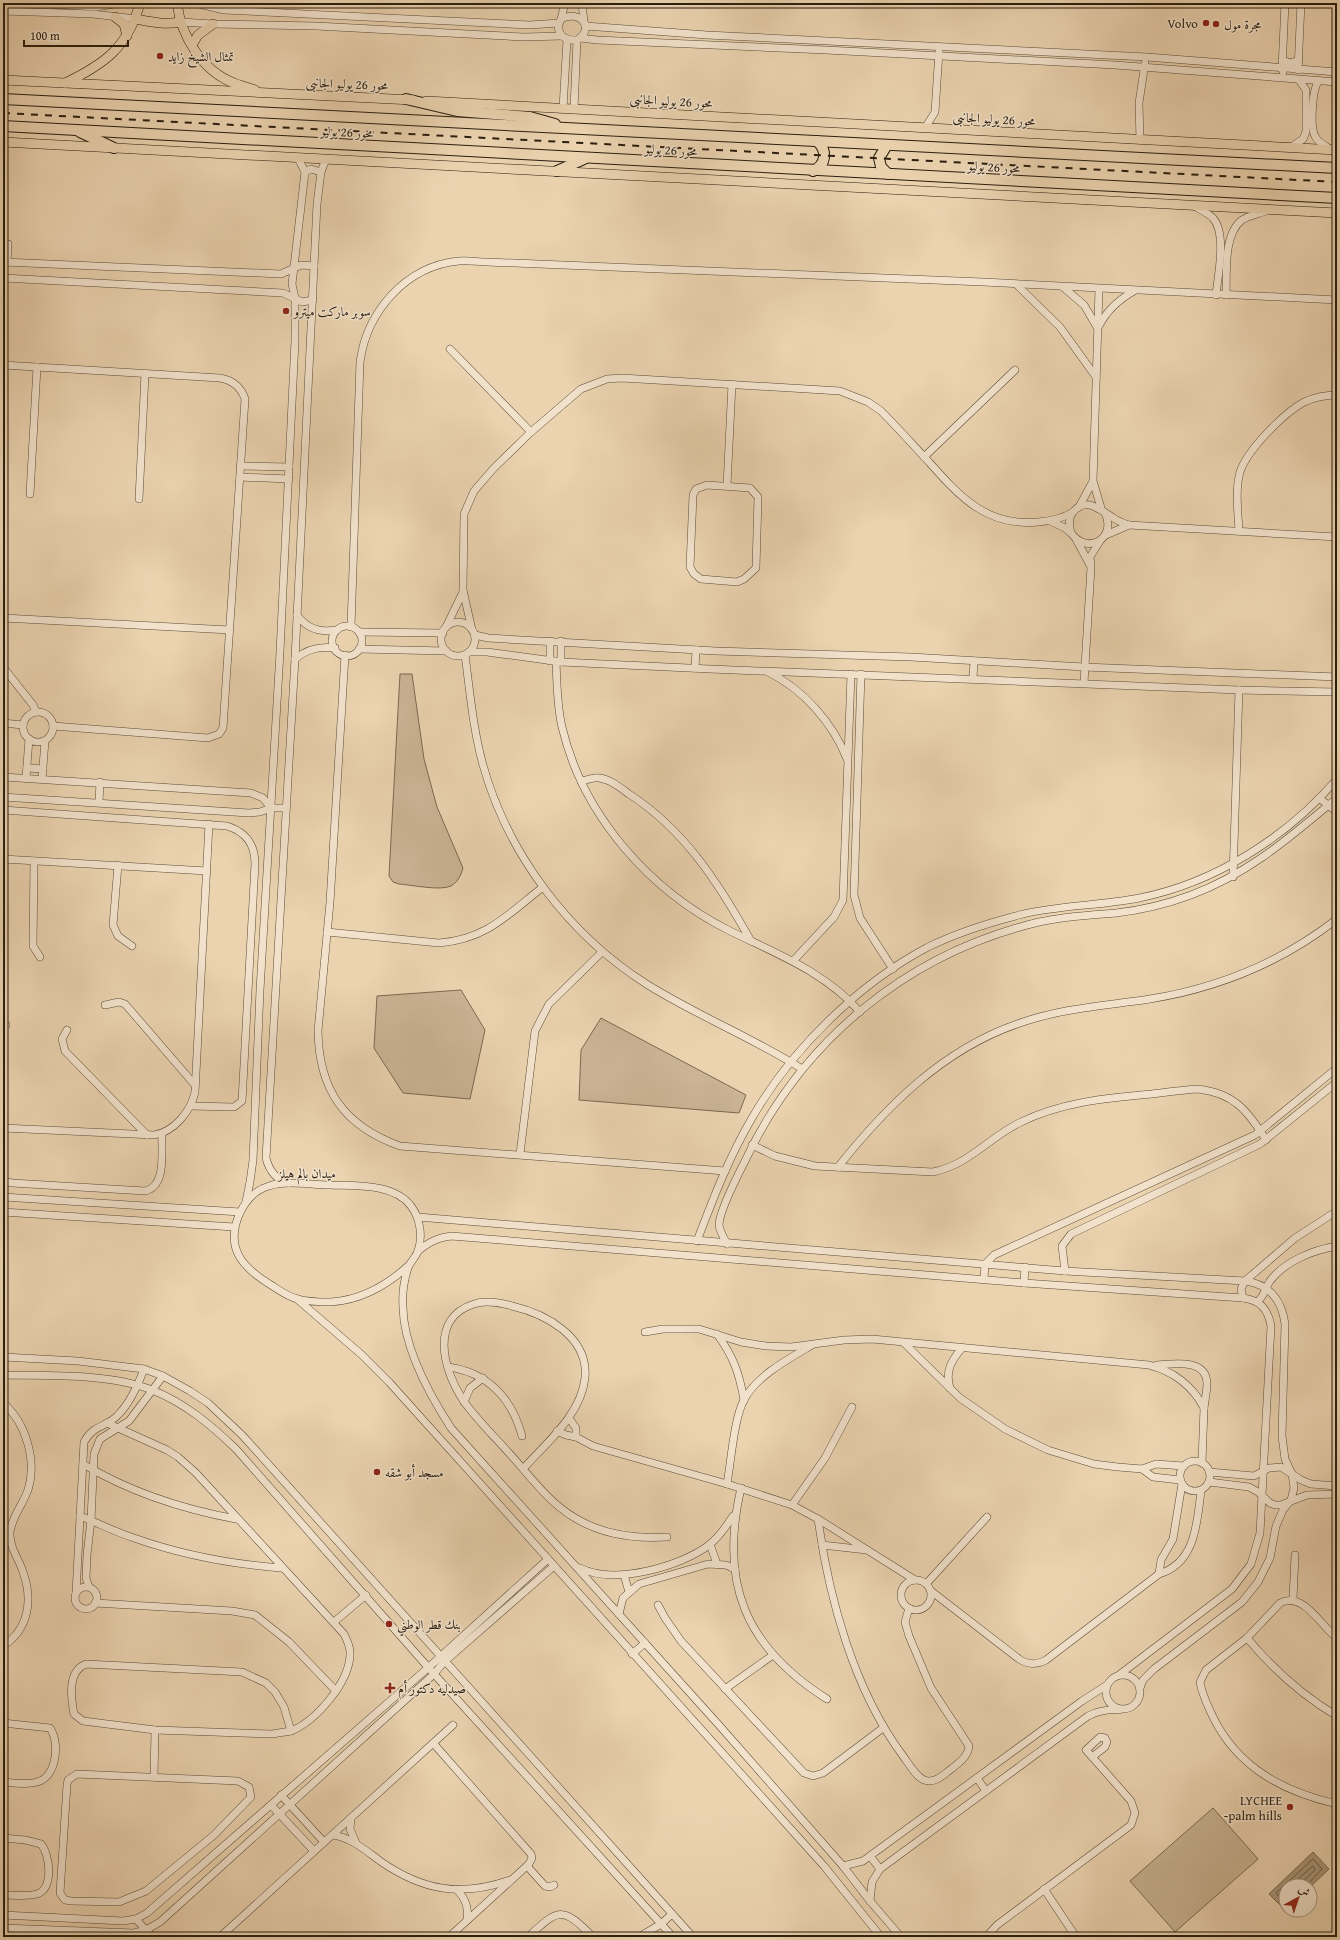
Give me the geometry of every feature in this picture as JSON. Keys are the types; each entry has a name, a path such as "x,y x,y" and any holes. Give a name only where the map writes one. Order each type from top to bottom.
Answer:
{"highway":[{"name":"محور 26 يوليو","path":"3,99 1337,168"},
{"path":"406,99 457,111 530,117 562,128"},
{"name":"محور 26 يوليو","path":"3,126 813,171 1337,198"},
{"path":"74,130 114,148"},
{"path":"813,171 822,165 824,160 824,149 817,141"},
{"path":"887,145 879,158 881,167 888,174"},
{"path":"557,171 587,158"}],"main road":[{"path":"63,84 99,66 119,47 136,19 140,3"},
{"path":"177,3 181,22 192,45 202,60 217,73 233,83 268,94"},
{"path":"115,17 124,24 127,36"},
{"path":"136,19 158,24 181,22"},
{"path":"192,45 198,35 213,24"},
{"name":"محور 26 يوليو الجانبى","path":"3,80 268,94 406,99 1334,150"},
{"path":"3,142 1337,213"}],"street":[{"path":"34,3 103,7 120,3"},
{"path":"195,3 224,10 530,25 560,21 567,16 574,16 585,24 707,35 813,39 1147,57 1337,72"},
{"path":"563,108 564,38 558,27 565,3"},
{"path":"574,109 579,39 584,33 585,24 582,3"},
{"path":"1285,3 1282,68 1286,79"},
{"path":"1298,70 1301,3"},
{"path":"3,10 93,14 136,19"},
{"path":"289,26 290,14"},
{"path":"402,30 403,19"},
{"path":"181,22 402,30 707,46 812,49 1144,67 1337,82"},
{"path":"707,35 707,46"},
{"path":"812,49 813,39"},
{"path":"826,50 827,40"},
{"path":"923,55 924,45"},
{"path":"925,128 935,112 939,46"},
{"path":"1034,61 1035,51"},
{"path":"1058,53 1058,62"},
{"path":"1140,140 1139,103 1144,67 1147,57"},
{"path":"1282,60 1290,63 1299,60"},
{"path":"1289,148 1303,139 1306,132 1306,90 1299,80"},
{"path":"1318,81 1313,91 1314,133 1318,140 1334,150"},
{"path":"245,1204 253,1160 260,990 296,341 295,298 292,284 304,172 298,158"},
{"path":"293,1184 278,1178 272,1173 266,1158 295,659 317,204 321,172 326,159"},
{"path":"304,172 311,169 321,172"},
{"path":"1192,205 1214,219 1220,232 1216,295"},
{"path":"1226,295 1231,233 1242,220 1269,209"},
{"path":"1220,232 1226,230 1231,233"},
{"path":"8,244 5,262 281,274 301,264 314,266"},
{"path":"352,627 360,362 362,345 370,324 382,305 398,288 416,275 437,266 459,261 487,262 1337,300"},
{"path":"3,278 283,294 302,302 313,300"},
{"path":"1218,279 1227,280"},
{"path":"1017,285 1060,327 1096,377"},
{"path":"1062,287 1084,305 1098,328"},
{"path":"1084,683 1091,567 1090,557 1104,537 1108,528 1108,520 1093,481 1099,289"},
{"path":"1098,328 1108,311 1116,303 1134,291"},
{"path":"450,349 530,432"},
{"path":"3,365 220,378 229,380 236,385 245,399 224,725 221,732 208,738 53,726"},
{"path":"30,494 37,367"},
{"path":"924,457 1014,370"},
{"path":"139,499 145,374"},
{"path":"802,1069 655,989 602,952 543,887 504,821 492,794 476,736 467,654 475,644 474,632 463,590 464,514 467,503 474,491 494,468 530,432 581,389 593,383 607,379 622,378 840,391 855,395 881,411 956,492 972,505 990,516 1009,521 1029,523 1058,520 1086,504 1094,505 1129,525 1337,536"},
{"path":"728,486 732,384"},
{"path":"1239,531 1240,472 1248,455 1260,441 1295,408 1315,398 1337,395"},
{"path":"240,466 289,467"},
{"path":"240,477 289,479"},
{"path":"1073,536 1070,519 1084,499 1093,481"},
{"path":"701,486 728,486 750,488 758,497 756,568 744,580 737,582 701,579 694,574 690,567 689,559 693,495 696,489 701,486"},
{"path":"1050,521 1065,528 1073,536 1091,567"},
{"path":"1073,536 1088,544 1095,543 1129,525"},
{"path":"446,651 442,642 444,630 463,590"},
{"path":"296,615 304,624 316,630 326,632 337,630 346,626 352,627 359,632 444,630 456,622 468,626 474,632 488,638 561,641 696,650 911,657 1084,667 1337,676"},
{"path":"3,618 230,630"},
{"path":"335,648 333,639 337,630"},
{"path":"295,659 303,653 316,648 335,648 345,655 353,654 359,649 362,642 359,632"},
{"path":"550,641 556,661 557,695 562,727 571,757 581,781 612,832 650,875 695,910 824,979 850,1001 860,1012"},
{"path":"556,661 561,641"},
{"path":"359,649 446,651 455,656 487,652 556,661 695,668 973,678 1239,690 1337,692"},
{"path":"695,668 696,650"},
{"path":"345,655 327,932 318,1031 318,1050 322,1069 328,1087 338,1103 350,1118 365,1130 400,1146 520,1154 725,1171"},
{"path":"973,678 974,661"},
{"path":"3,667 33,705 36,712"},
{"path":"764,670 791,686 815,709 836,734 848,761"},
{"path":"793,962 834,917 843,900 851,674"},
{"path":"861,674 854,895 856,907 863,924 893,969"},
{"path":"1233,877 1232,864 1239,690"},
{"path":"36,712 41,712 50,717 53,726 50,738 39,742 29,739 24,733 23,724 29,715 36,712"},
{"path":"3,724 23,724"},
{"path":"26,778 29,739"},
{"path":"42,779 45,741"},
{"path":"27,768 43,769"},
{"path":"3,777 100,782 252,793 263,798 271,808"},
{"path":"581,781 596,778 604,779 634,797 664,821 706,866 751,941"},
{"path":"697,1241 725,1171 752,1117 791,1062 850,1001 893,969 928,947 958,934 987,924 1041,910 1114,902 1164,892 1188,884 1232,864 1272,839 1328,790 1337,779"},
{"path":"99,802 100,782"},
{"path":"727,1244 719,1226 728,1198 752,1146 782,1095 820,1049 860,1012 907,976 950,952 983,938 1064,917 1143,909 1192,894 1233,877 1276,849 1337,799 1328,790"},
{"path":"3,797 99,802 249,813 260,812 271,808 286,808"},
{"path":"1319,798 1337,812"},
{"path":"3,810 227,826 237,829 246,835 252,843 255,853 242,1096 239,1105 234,1107 191,1106"},
{"path":"3,1128 147,1135 162,1134 172,1127 191,1106 195,1085 210,824"},
{"path":"3,859 207,870"},
{"path":"34,860 33,946 40,957"},
{"path":"118,865 113,925 118,936 132,946"},
{"path":"327,932 439,943 454,942 470,938 496,925 543,887"},
{"path":"838,1167 863,1136 891,1106 917,1082 951,1056 982,1038 1016,1024 1047,1014 1080,1007 1150,999 1195,990 1231,979 1292,950 1337,920"},
{"path":"520,1154 534,1031 549,1004 602,952"},
{"path":"105,1005 118,1002 130,1009 195,1085"},
{"path":"67,1030 62,1040 65,1051 147,1135"},
{"path":"984,1279 986,1264 999,1252 1066,1223 1261,1132 1337,1068"},
{"path":"1065,1271 1062,1246 1071,1234 1266,1140 1337,1082"},
{"path":"752,1146 793,1162 815,1166 933,1172 948,1169 961,1163 1012,1126 1043,1112 1070,1104 1096,1099 1185,1090 1214,1091 1228,1097 1248,1114 1266,1140"},
{"path":"3,1181 20,1184 151,1190 156,1186 160,1176 162,1134"},
{"name":"ميدان بالم هيلز","path":"293,1184 375,1188 395,1193 411,1204 418,1217 420,1233 418,1251 408,1266 391,1281 365,1294 331,1302 297,1299 263,1280 240,1260 235,1248 234,1227 245,1204 259,1190 268,1186 293,1184"},
{"path":"715,1194 728,1198"},
{"path":"3,1197 240,1212"},
{"path":"1243,1298 1241,1289 1245,1281 1295,1238 1337,1211"},
{"path":"3,1212 234,1227"},
{"path":"1081,1216 1083,1223 1086,1226"},
{"path":"418,1217 727,1244 1065,1271 1245,1281 1266,1287 1280,1303 1284,1313 1285,1324 1282,1436 1285,1460 1292,1474 1294,1488 1291,1500 1283,1510 1276,1526 1270,1558 1266,1569 1250,1593 1231,1611 1154,1669 1143,1680 1137,1703 1128,1709 1108,1709 1097,1711 1088,1716 880,1869 872,1882 870,1901"},
{"path":"1066,1223 1070,1226 1071,1234"},
{"path":"418,1251 428,1243 439,1238 451,1236 1024,1283 1243,1298 1257,1302 1266,1310 1270,1326 1260,1533 1257,1548 1242,1577 1219,1600 1119,1675 1114,1677 1107,1685 1090,1695 870,1856 854,1865 843,1866"},
{"path":"1257,1302 1263,1296 1266,1287 1282,1268 1298,1258 1337,1246"},
{"path":"408,1266 402,1308 405,1329 422,1376 435,1403 451,1428 843,1866 870,1901 901,1937"},
{"path":"1024,1283 1025,1267"},
{"path":"297,1299 362,1355 389,1382 824,1866 881,1937"},
{"path":"523,1468 569,1418 578,1402 585,1378 584,1365 580,1351 569,1336 555,1323 539,1313 499,1303 476,1303 463,1308 452,1317 445,1330 443,1343 448,1367 454,1385 464,1402 550,1499 575,1518 604,1531 628,1536 651,1538 667,1537"},
{"path":"645,1332 681,1328 717,1334 741,1342 766,1346 791,1347 816,1343 872,1339 1150,1365 1189,1364 1201,1370 1207,1382 1204,1408 1202,1463"},
{"path":"717,1334 731,1354 740,1376 744,1400 736,1427 727,1484"},
{"path":"744,1400 769,1373 784,1362 816,1343"},
{"path":"904,1343 960,1398 999,1425 1048,1450 1094,1464 1142,1469 1156,1464 1184,1466"},
{"path":"950,1388 948,1381 949,1367 962,1348"},
{"path":"3,1357 78,1361 144,1369 163,1376 196,1395 227,1420 693,1937"},
{"path":"1150,1365 1175,1374 1197,1396 1204,1408"},
{"path":"448,1367 462,1370 483,1378 504,1397 513,1409 522,1436"},
{"path":"144,1369 137,1385 118,1416 108,1423 91,1431 84,1442 75,1601 81,1608 89,1608 95,1603 232,1611 254,1616 289,1642 336,1692"},
{"path":"3,1375 82,1378 137,1385 152,1390 189,1410 221,1434 311,1533 434,1674 673,1937"},
{"path":"88,1588 86,1572 91,1520 94,1454 100,1439 120,1428 134,1416 163,1376"},
{"path":"464,1402 470,1388 483,1378"},
{"path":"3,1403 16,1416 25,1435 30,1453 28,1490 14,1519 10,1532 12,1546 23,1572 29,1602 22,1624 15,1635 3,1646"},
{"path":"792,1505 825,1458 852,1407"},
{"path":"569,1418 576,1428 576,1437"},
{"path":"108,1423 178,1457 196,1473 281,1568 334,1622 344,1634 350,1652 344,1678 336,1692 306,1724 291,1731 272,1734 155,1730 90,1722 77,1718 74,1714 71,1688 74,1673 77,1668 86,1664 242,1672 266,1683 275,1692 284,1707 291,1731"},
{"path":"557,1431 576,1437 593,1446 741,1488 792,1505 818,1518 928,1587 1018,1659 1032,1664 1046,1660 1159,1574 1172,1568 1184,1558 1192,1545 1196,1531 1200,1491 1209,1482 1210,1472"},
{"path":"1159,1574 1161,1560 1173,1539 1181,1482 1180,1472 1184,1466 1191,1462 1202,1463 1210,1472 1254,1476 1275,1466 1287,1470 1311,1484 1337,1486"},
{"path":"83,1464 149,1496 197,1511 236,1519"},
{"path":"1142,1469 1154,1478 1181,1482 1190,1491 1200,1491"},
{"path":"1228,1484 1229,1474"},
{"path":"1209,1482 1249,1487 1270,1504 1276,1505 1281,1505 1291,1500 1315,1494 1337,1494"},
{"path":"741,1488 734,1515 733,1551 738,1588 751,1624 760,1640 798,1679 827,1699"},
{"path":"576,1566 599,1575 624,1576 688,1557 710,1544 719,1536 734,1515"},
{"path":"80,1516 135,1539 189,1555 229,1563 281,1568"},
{"path":"928,1587 987,1517"},
{"path":"818,1518 832,1591 846,1641 876,1716 919,1778 924,1781 936,1780 965,1757 968,1752 966,1740 931,1688 908,1636 905,1622 909,1608"},
{"path":"311,1533 320,1523"},
{"path":"710,1544 717,1564"},
{"path":"822,1545 869,1551"},
{"path":"1293,1599 1295,1555"},
{"path":"3,1915 123,1921 136,1919 147,1913 429,1667 439,1656 548,1559"},
{"path":"619,1614 623,1598 629,1592 645,1582 708,1564 717,1564 735,1569"},
{"path":"3,1928 136,1935 160,1922 434,1674 444,1662 554,1566"},
{"path":"653,1568 656,1579"},
{"path":"642,1571 645,1582"},
{"path":"624,1576 629,1592"},
{"path":"915,1580 904,1586 902,1594 903,1602 909,1608 916,1610 927,1606 931,1599 928,1587"},
{"path":"76,1593 79,1589 88,1588 96,1594 95,1603"},
{"path":"334,1622 366,1595"},
{"path":"1337,1638 1304,1605 1293,1599 1280,1603 1247,1638 1206,1670 1201,1678 1201,1686 1206,1703 1218,1726 1235,1750 1253,1767 1275,1783 1299,1794 1337,1804"},
{"path":"658,1605 672,1630 681,1641 800,1770 808,1775 814,1776 823,1773 883,1728"},
{"path":"1247,1638 1267,1662 1289,1683 1314,1703 1337,1716"},
{"path":"632,1654 645,1643"},
{"path":"725,1690 773,1654"},
{"path":"1119,1675 1129,1676 1134,1679 1140,1688"},
{"path":"1107,1685 1107,1701 1119,1710"},
{"path":"3,1723 50,1728 53,1732 55,1744 54,1763 50,1771 37,1783 3,1782"},
{"path":"220,1937 453,1725"},
{"path":"154,1777 155,1730"},
{"path":"433,1743 531,1854 531,1861 527,1866 449,1937"},
{"path":"986,1937 997,1925 1131,1825 1134,1819 1134,1807 1131,1801 1092,1757"},
{"path":"77,1774 154,1777 238,1781 249,1787 251,1797 214,1835 146,1891 119,1902 71,1901 62,1898 60,1893 68,1780 77,1774"},
{"path":"977,1778 986,1791"},
{"path":"281,1795 324,1842"},
{"path":"271,1805 314,1851"},
{"path":"351,1818 350,1828 356,1843"},
{"path":"333,1835 356,1843 387,1866 433,1886 457,1890 486,1887 514,1878"},
{"path":"3,1838 25,1840 41,1844 47,1856 48,1866 47,1881 43,1890 38,1894 3,1895"},
{"path":"870,1856 880,1869"},
{"path":"527,1866 545,1886 550,1887 554,1885"},
{"path":"1044,1889 1076,1937"},
{"path":"457,1890 462,1895 467,1907 467,1920"},
{"path":"528,1937 549,1918 559,1914 570,1916 575,1919 592,1937"},
{"path":"639,1937 661,1924 672,1914"},
{"path":"136,1919 152,1937"},
{"path":"123,1921 136,1935"}],"shaded area":[{"path":"400,674 412,674 424,759 437,807 463,868 456,882 451,886 433,888 399,884 393,882 389,876"},
{"path":"461,990 485,1030 470,1099 403,1093 374,1048 377,996"},
{"path":"601,1018 746,1095 739,1113 579,1100 581,1050"},
{"path":"1213,1808 1258,1859 1175,1932 1130,1881"}],"water":[{"path":"1313,1852 1329,1869 1318,1879 1318,1878 1286,1878"},
{"path":"1278,1885 1278,1903 1269,1894"}],"railway":[{"path":"3,113 1337,182"}],"place":[{"name":"Volvo","path":"1206,23"},
{"name":"مجرة مول","path":"1216,24"},
{"name":"تمثال الشيخ زايد","path":"160,56"},
{"name":"سوبر ماركت ميترو","path":"286,311"},
{"name":"مسجد أبو شقه","path":"377,1472"},
{"name":"بنك قطر الوطني","path":"389,1624"},
{"name":"صيدليه دكتور أم","path":"390,1688"},
{"name":"LYCHEE -palm hills","path":"1290,1807"}]}
